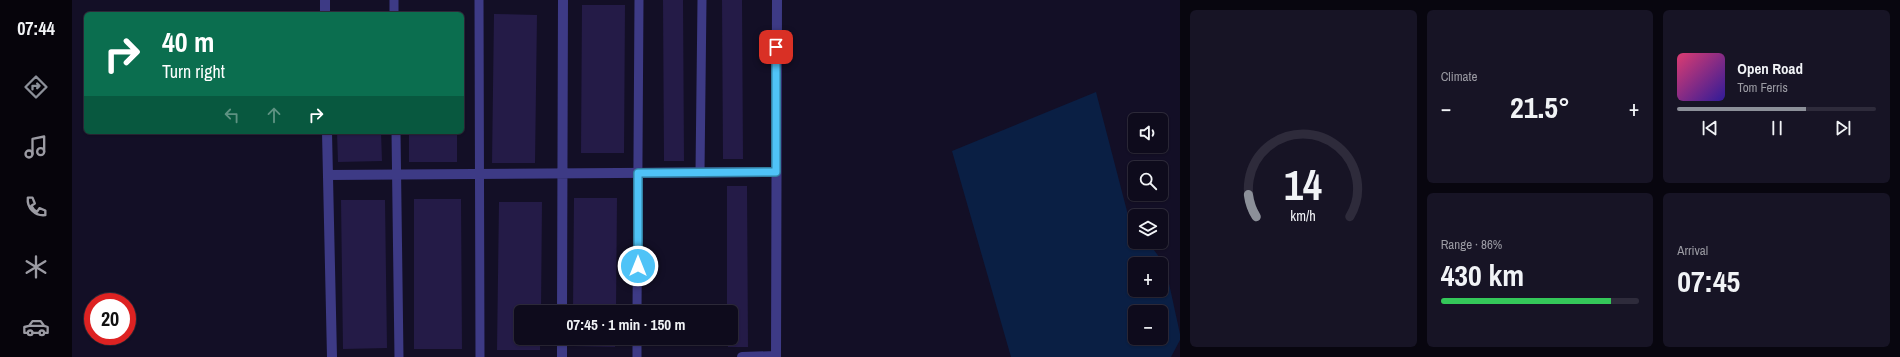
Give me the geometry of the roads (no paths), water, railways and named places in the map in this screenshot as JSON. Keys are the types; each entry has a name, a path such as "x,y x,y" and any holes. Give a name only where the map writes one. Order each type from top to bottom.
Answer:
{"street":[{"path":"325,0 325,12"},
{"path":"562,305 563,0"},
{"path":"742,357 776,356 776,0"},
{"path":"327,134 332,357"},
{"path":"328,175 776,172"},
{"path":"562,345 562,357"}],"lane":[{"path":"394,0 394,12"},
{"path":"479,0 480,357"},
{"path":"637,305 639,0"},
{"path":"700,172 702,0"},
{"path":"396,134 399,357"},
{"path":"637,345 637,357"}],"water":[{"path":"1096,92 1128,215 1128,249 1153,249 1159,257 1128,257 1128,297 1168,297 1168,279 1180,340 1171,357 1011,357 952,151"}]}
